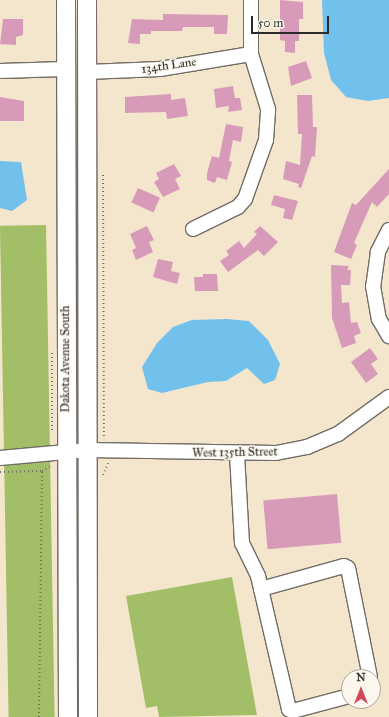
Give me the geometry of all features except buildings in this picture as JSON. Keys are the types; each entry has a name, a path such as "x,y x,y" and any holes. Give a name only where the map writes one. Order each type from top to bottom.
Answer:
{"main road":[{"name":"Dakota Avenue South","path":"66,0 66,451 68,717"},
{"name":"Dakota Avenue South","path":"87,0 88,717"}],"street":[{"path":"193,229 238,207 245,199 266,140 268,109 252,54 251,0"},
{"name":"134th Lane","path":"87,72 160,69 252,54"},
{"path":"0,71 65,69"},
{"path":"389,230 378,252 373,286 379,319 389,336"},
{"name":"West 135th Street","path":"0,458 88,450 237,454 276,453 322,442 350,427 389,397"},
{"path":"237,454 242,543 258,576 289,709 293,711 341,698"},
{"path":"261,588 344,566 348,568 368,669"}],"path":[{"path":"0,472 42,471 39,717"}],"green space":[{"path":"46,225 55,717 9,717 0,226"},
{"path":"232,577 257,715 159,717 157,706 146,708 126,596"}],"water":[{"path":"322,0 389,0 389,98 368,101 346,97 331,80 324,53"},
{"path":"0,161 21,162 27,200 12,211 0,208"},
{"path":"227,319 249,321 268,340 280,364 275,380 264,384 247,368 226,381 208,382 162,393 148,389 142,367 157,343 173,327 192,320"}]}
